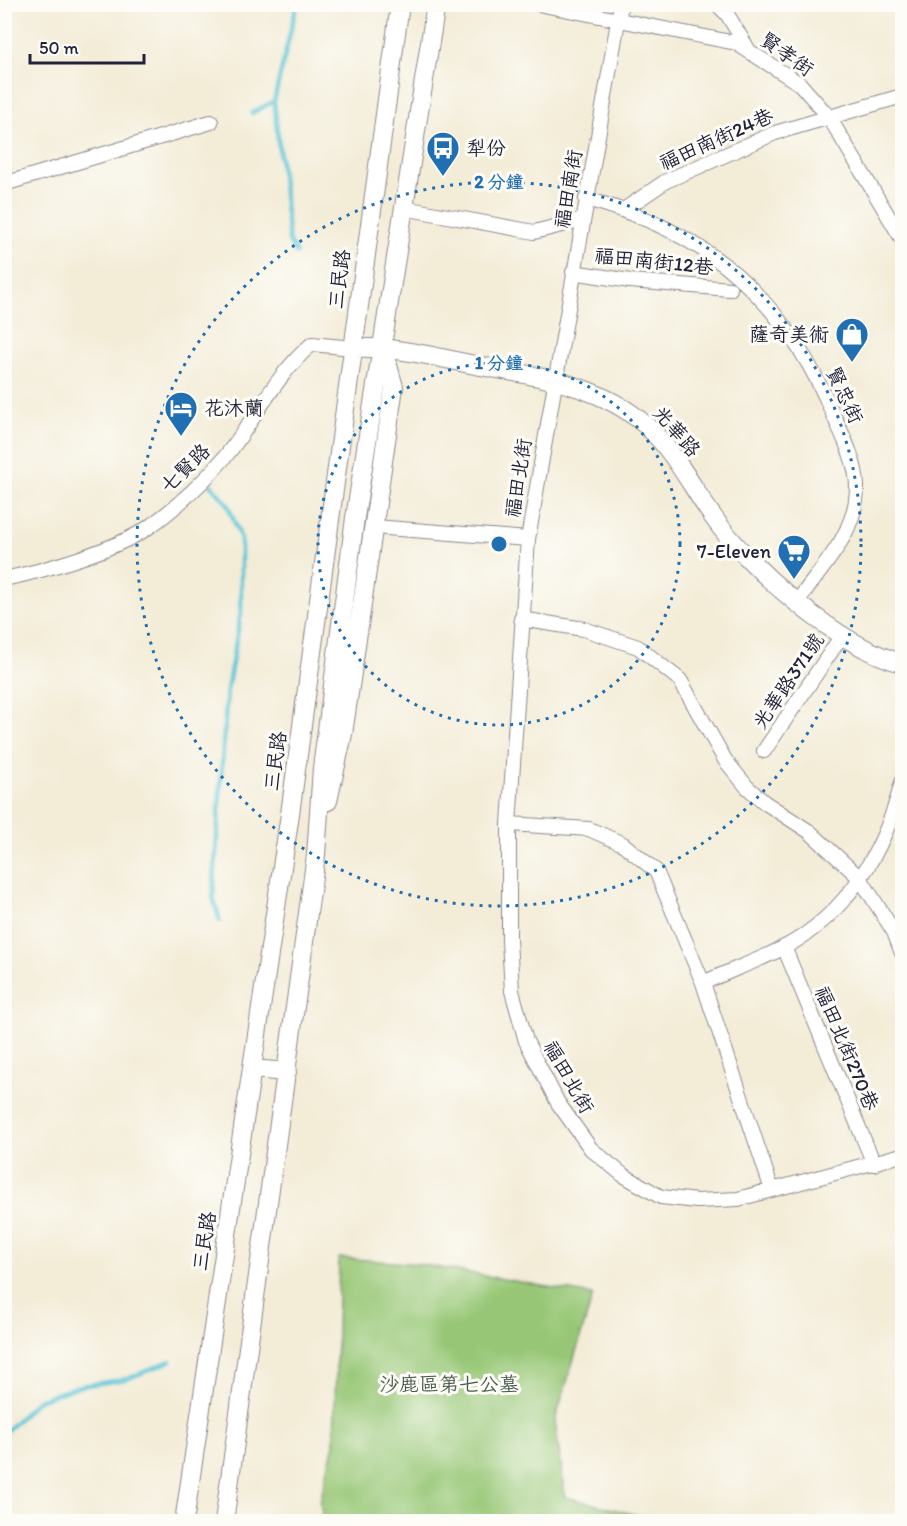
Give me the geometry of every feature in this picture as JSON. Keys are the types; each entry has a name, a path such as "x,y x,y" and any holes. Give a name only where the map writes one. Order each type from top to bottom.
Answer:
{"street":[{"name":"三民路","path":"183,1521 322,590 400,4"},
{"path":"224,1521 316,855 322,768 356,518 436,4"},
{"name":"賢孝街","path":"538,4 736,43 749,51 800,84 829,117 903,239"},
{"name":"福田南街","path":"554,380 621,4"},
{"path":"717,4 727,14 749,51"},
{"name":"福田南街24巷","path":"625,209 677,177 775,133 903,96"},
{"path":"4,184 211,122"},
{"name":"賢忠街","path":"586,199 625,209 685,238 753,289 779,317 802,349 849,450 857,487 849,530 797,602"},
{"path":"404,208 534,232 582,220"},
{"name":"福田南街12巷","path":"573,272 630,281 730,289"},
{"name":"七賢路","path":"4,579 33,573 121,542 146,529 184,498 231,450 292,361 312,344 353,348"},
{"name":"光華路","path":"353,348 383,346 554,380 597,394 637,418 671,452 713,516 763,574 797,602 843,634 903,663"},
{"path":"316,855 343,734 394,387 383,346"},
{"name":"福田北街","path":"554,380 528,538 509,824 509,940 512,991 526,1041 558,1103 591,1149 623,1175 661,1197 697,1201 738,1199 903,1155"},
{"path":"374,527 528,538"},
{"path":"521,619 584,629 638,647 680,680 725,760 747,787 764,802 810,832 860,878 894,932 903,953"},
{"name":"光華路371號","path":"764,750 843,634"},
{"path":"703,983 784,947 816,925 847,896 880,848 903,782"},
{"path":"509,824 589,829 623,844 656,871 703,983 772,1190"},
{"name":"福田北街270巷","path":"784,947 874,1164"},
{"path":"252,1069 287,1072"}],"green space":[{"name":"沙鹿區第七公墓","path":"339,1258 419,1264 593,1295 555,1421 565,1497 654,1521 324,1521 320,1502 334,1444"}],"waterway":[{"path":"252,113 274,101 297,4"},
{"path":"274,101 289,241 296,253"},
{"path":"211,485 227,503 241,539 241,613 227,690 213,897 220,921"},
{"path":"4,1433 38,1400 80,1386 127,1379 170,1361"}],"place":[{"name":"犁份","path":"443,177"},
{"name":"薩奇美術","path":"852,363"},
{"name":"花沐蘭","path":"181,437"},
{"name":"7-Eleven","path":"794,580"}]}
